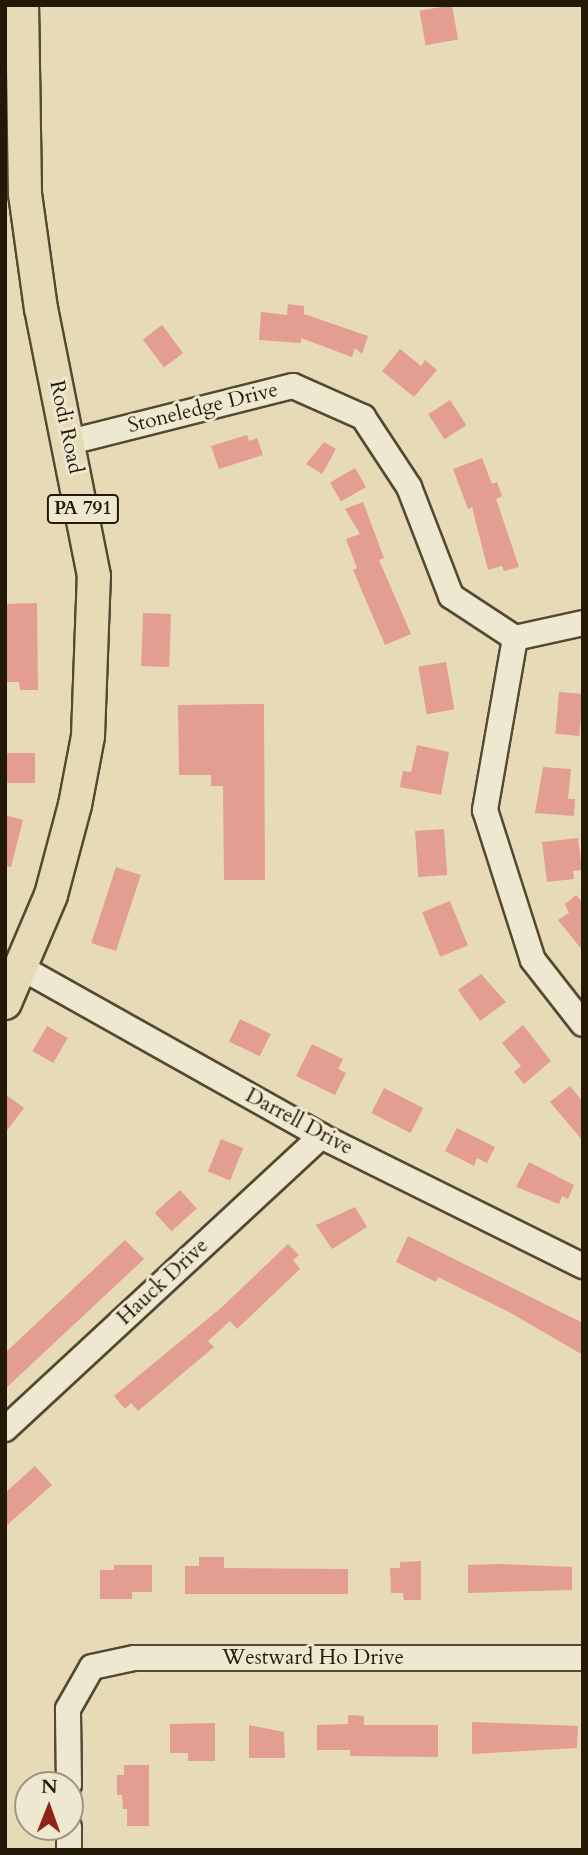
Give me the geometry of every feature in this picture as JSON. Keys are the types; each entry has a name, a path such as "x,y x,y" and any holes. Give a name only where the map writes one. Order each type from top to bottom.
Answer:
{"main road":[{"name":"Rodi Road","path":"5,1003 51,895 88,736 94,576 70,442 41,309 25,194 22,5"}],"street":[{"name":"Stoneledge Drive","path":"70,442 293,386 363,417 409,487 451,597 515,638"},
{"path":"583,623 515,638 485,810 533,960 583,1024"},
{"name":"Darrell Drive","path":"22,968 321,1136 583,1266"},
{"name":"Hauck Drive","path":"5,1429 321,1136"},
{"name":"Westward Ho Drive","path":"69,1771 68,1709 92,1667 134,1658 583,1658"}],"building":[{"path":"452,5 458,39 426,45 420,11"},
{"path":"288,304 304,306 304,314 368,336 362,354 355,348 352,357 301,338 301,343 259,340 261,312 287,315"},
{"path":"162,325 183,353 164,367 143,339"},
{"path":"400,349 421,366 425,360 437,370 414,397 382,371"},
{"path":"450,400 466,425 445,439 428,414"},
{"path":"247,435 249,441 257,438 263,455 219,469 211,446"},
{"path":"324,442 336,449 322,474 306,464"},
{"path":"482,458 492,484 497,482 502,496 496,499 519,567 504,571 502,566 488,570 472,507 468,509 453,469"},
{"path":"355,468 366,487 341,502 330,482"},
{"path":"363,502 384,558 379,560 411,634 385,645 353,570 357,568 346,539 360,534 345,509"},
{"path":"37,603 38,690 20,690 19,682 6,682 5,604"},
{"path":"143,613 171,614 169,667 141,666"},
{"path":"446,662 454,709 427,714 418,667"},
{"path":"559,692 583,694 579,736 555,734"},
{"path":"264,704 265,880 224,880 223,786 211,786 211,775 179,775 178,705"},
{"path":"417,745 449,752 441,795 400,787 403,771 411,772"},
{"path":"5,753 35,753 35,783 5,783"},
{"path":"543,767 571,769 568,799 575,799 574,816 535,813"},
{"path":"5,815 23,820 11,867 5,866"},
{"path":"444,829 447,875 418,877 415,831"},
{"path":"578,838 582,870 573,871 574,879 547,882 542,842"},
{"path":"116,867 141,875 116,951 91,943"},
{"path":"576,895 583,903 583,951 558,920 569,913 565,904"},
{"path":"450,901 468,946 440,957 422,912"},
{"path":"481,974 506,1002 480,1021 458,990"},
{"path":"240,1019 271,1034 260,1056 229,1041"},
{"path":"523,1025 551,1061 524,1084 514,1072 521,1066 502,1043"},
{"path":"47,1026 68,1038 53,1063 32,1051"},
{"path":"312,1044 343,1059 338,1069 346,1073 335,1095 296,1076"},
{"path":"570,1086 583,1102 583,1141 550,1102"},
{"path":"384,1088 423,1108 410,1133 371,1113"},
{"path":"5,1094 24,1108 5,1133"},
{"path":"457,1128 495,1147 487,1163 477,1158 474,1166 445,1151"},
{"path":"221,1139 243,1148 230,1180 208,1171"},
{"path":"529,1162 574,1185 568,1199 562,1196 559,1204 516,1187"},
{"path":"180,1190 197,1209 171,1231 155,1213"},
{"path":"355,1207 367,1227 332,1249 316,1225"},
{"path":"408,1236 583,1323 583,1355 507,1311 438,1277 436,1282 396,1262"},
{"path":"125,1240 144,1259 5,1389 5,1353"},
{"path":"288,1244 299,1255 293,1260 300,1269 237,1329 230,1321 208,1341 214,1347 138,1411 131,1403 125,1409 114,1396 222,1307"},
{"path":"35,1466 52,1485 5,1527 5,1493"},
{"path":"199,1557 224,1557 224,1568 348,1569 348,1594 185,1594 185,1566 199,1566"},
{"path":"421,1561 421,1600 404,1600 403,1593 391,1593 390,1568 400,1568 400,1562"},
{"path":"114,1565 152,1565 152,1592 132,1592 132,1599 100,1599 100,1570 114,1570"},
{"path":"468,1565 572,1567 572,1590 468,1593"},
{"path":"348,1715 364,1716 364,1725 438,1725 438,1757 350,1756 350,1750 317,1750 317,1725 348,1724"},
{"path":"472,1722 578,1726 577,1748 472,1754"},
{"path":"215,1723 215,1761 188,1761 188,1753 170,1753 170,1724"},
{"path":"249,1725 284,1732 285,1758 249,1758"},
{"path":"124,1765 149,1765 149,1826 127,1826 127,1809 123,1809 122,1795 117,1795 117,1775 124,1775"}]}
